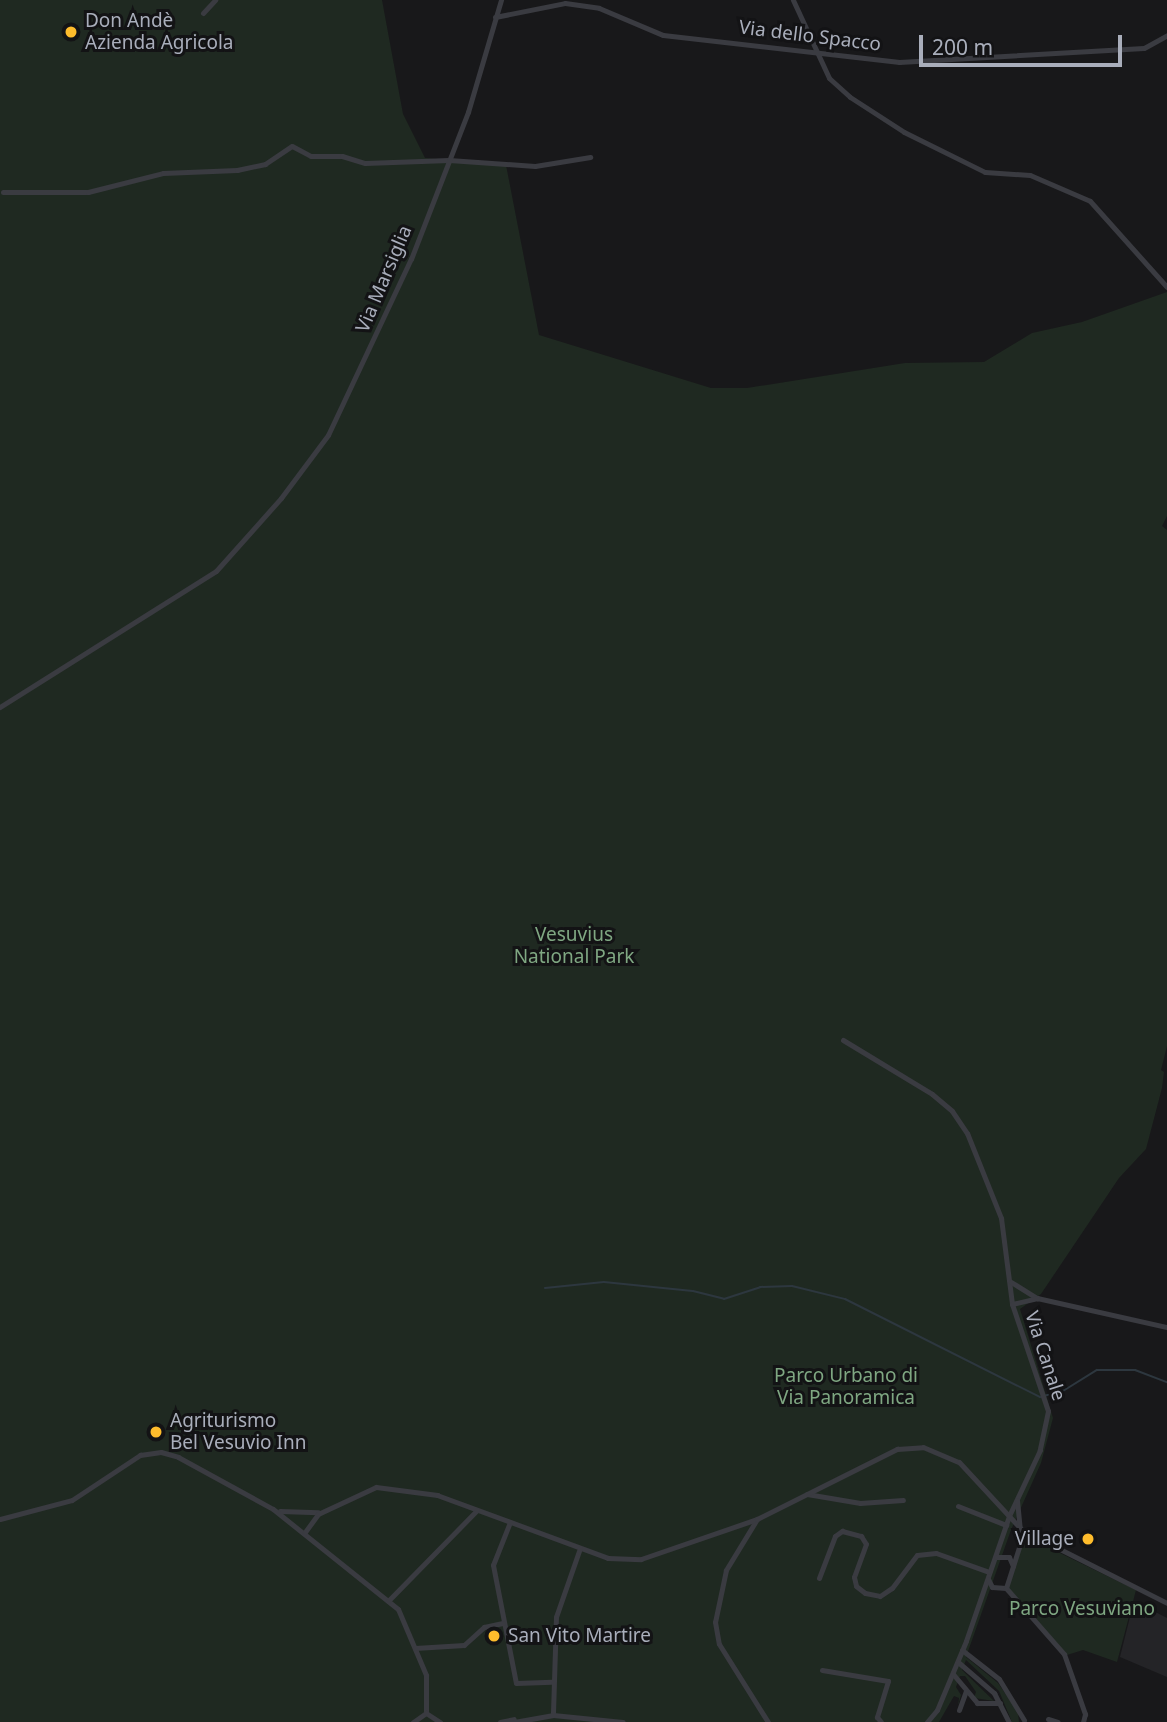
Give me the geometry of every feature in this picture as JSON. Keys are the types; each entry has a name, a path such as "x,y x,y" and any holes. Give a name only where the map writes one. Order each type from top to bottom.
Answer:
{"street":[{"path":"203,13 215,0"},
{"name":"Via Marsiglia","path":"0,707 184,594 216,571 288,489 343,407 411,259 468,112 500,0"},
{"path":"793,0 829,78 904,132 985,172 1030,175 1090,201 1167,287"},
{"name":"Via dello Spacco","path":"495,17 565,3 599,8 663,34 817,53 849,60 943,63 1144,48 1167,35"},
{"path":"3,192 88,192 163,173 237,170 265,164 292,146 311,156 342,156 365,163 449,160 535,166 590,157"},
{"name":"Via Canale","path":"843,1040 952,1111 978,1155 1001,1217 1012,1304 1048,1423 1009,1516 958,1662 927,1722"},
{"path":"1011,1282 1037,1298 1167,1327"},
{"path":"1012,1304 1037,1298"},
{"path":"273,1509 300,1515 321,1512 376,1487 437,1495 608,1558 641,1559 757,1519 897,1449 923,1447 959,1462 1021,1530"},
{"path":"0,1519 72,1500 140,1455 161,1452 178,1457 273,1509 398,1609 426,1675 426,1713"},
{"path":"807,1494 860,1503 903,1500"},
{"path":"1006,1588 1018,1551 1021,1530 1017,1500"},
{"path":"958,1506 1006,1527 1021,1530 1167,1604"},
{"path":"388,1601 477,1510"},
{"path":"305,1532 321,1512"},
{"path":"757,1519 726,1570 715,1622 719,1644 768,1722"},
{"path":"510,1522 493,1565 503,1623 513,1650 516,1683 552,1682"},
{"path":"819,1578 835,1536 842,1531 861,1536 866,1544 855,1577 856,1586 865,1593 880,1596 892,1588 917,1555 936,1553 988,1576 992,1587 1006,1588 1064,1654 1085,1714 1083,1722"},
{"path":"1000,1546 1007,1553 1018,1551"},
{"path":"553,1715 556,1617 580,1548"},
{"path":"996,1557 1009,1557 1013,1566"},
{"path":"415,1648 464,1645 484,1627 503,1623"},
{"path":"962,1650 999,1679 1024,1720"},
{"path":"958,1662 1000,1703 1009,1722"},
{"path":"822,1670 888,1681 877,1717 881,1722"},
{"path":"953,1674 966,1691 983,1705 1000,1703"},
{"path":"959,1710 966,1691"},
{"path":"413,1722 426,1713"},
{"path":"426,1713 440,1722"},
{"path":"499,1722 553,1715 624,1722"},
{"path":"1048,1719 1058,1722"}],"shaded area":[{"path":"1134,1601 1167,1618 1167,1677 1120,1657"}],"green space":[{"name":"Vesuvius National Park","path":"0,0 382,0 403,114 425,158 506,165 539,335 711,388 747,388 905,363 984,362 1032,333 1082,322 1167,292 1167,516 1162,526 1167,530 1167,1046 1161,1070 1164,1072 1162,1088 1146,1149 1119,1178 1041,1294 1020,1309 1053,1418 1041,1463 1011,1530 966,1657 998,1683 1018,1712 1019,1722 1012,1722 999,1691 966,1660 962,1670 994,1701 974,1698 976,1692 965,1676 960,1676 956,1687 961,1695 958,1706 959,1698 954,1696 939,1722 0,1722"},
{"name":"Parco Vesuviano","path":"1025,1536 1136,1590 1117,1662 1083,1650 1067,1655 1008,1588"}],"waterway":[{"path":"545,1288 604,1282 693,1291 724,1299 760,1287 792,1286 845,1299 1040,1397 1063,1391 1097,1370 1135,1370 1167,1382"}],"place":[{"name":"Don Andè Azienda Agricola","path":"71,32"},
{"name":"Agriturismo Bel Vesuvio Inn","path":"156,1432"},
{"name":"Village","path":"1088,1539"},
{"name":"San Vito Martire","path":"494,1636"}],"park label":[{"name":"Parco Urbano di Via Panoramica","path":"846,1387"}]}
